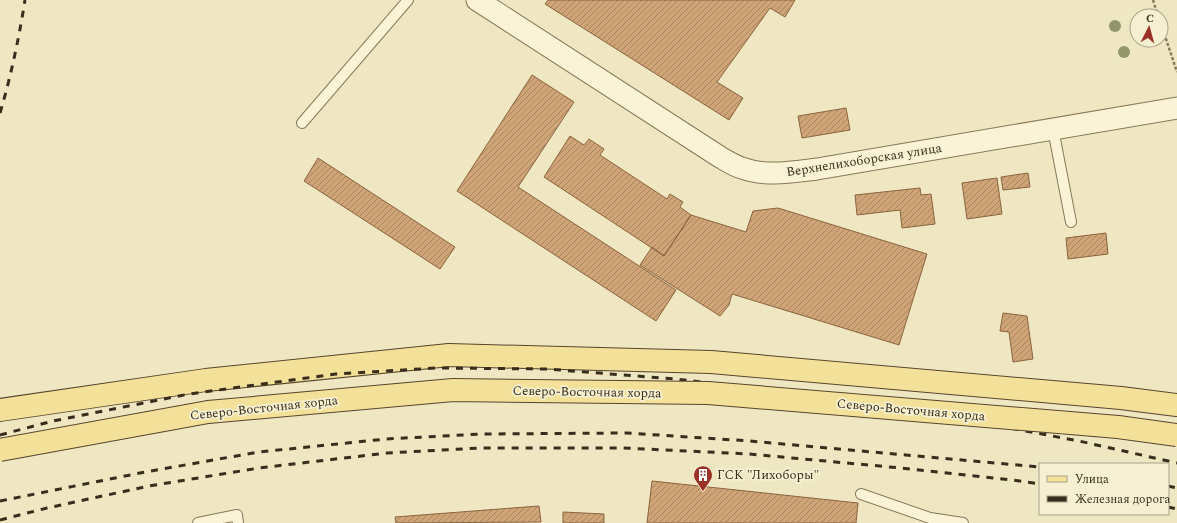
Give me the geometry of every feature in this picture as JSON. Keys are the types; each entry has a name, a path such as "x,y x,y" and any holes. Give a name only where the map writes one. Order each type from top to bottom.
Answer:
{"main road":[{"path":"0,410 206,380 449,355 711,362 1120,398 1177,405"},
{"name":"Северо-Восточная хорда","path":"0,450 208,412 453,390 708,393 1118,426 1177,434"}],"street":[{"name":"Верхнелихоборская улица","path":"477,0 720,157 741,168 759,173 785,173 817,169 1177,108"}],"lane":[{"path":"302,123 408,0"},
{"path":"1053,129 1071,222"},
{"path":"861,494 930,518 963,523"},
{"path":"198,523 237,515 238,523"}],"path":[{"path":"1169,48 1177,72"}],"building":[{"path":"548,0 795,0 785,17 770,8 717,82 743,98 729,120 545,4"},
{"path":"532,75 574,102 518,187 676,290 656,321 457,191"},
{"path":"846,108 850,130 802,138 798,116"},
{"path":"570,136 584,145 589,139 604,149 600,155 667,199 670,194 683,202 680,207 691,215 664,256 544,177"},
{"path":"318,158 455,247 440,269 304,181"},
{"path":"1028,173 1030,187 1003,190 1001,177"},
{"path":"997,178 1002,214 967,219 962,183"},
{"path":"920,188 921,195 931,194 935,224 902,228 900,210 857,215 855,195"},
{"path":"778,208 927,254 899,345 732,294 729,305 720,316 640,265 652,247 664,256 691,215 746,232 753,211"},
{"path":"1106,233 1108,254 1068,259 1066,238"},
{"path":"1003,313 1027,316 1033,359 1013,362 1009,332 1000,331"},
{"name":"ГСК \"Лихоборы\"","path":"652,481 858,503 856,523 647,523"},
{"path":"539,506 541,522 396,523 395,517"},
{"path":"563,512 604,514 604,523 563,523"}],"railway":[{"path":"0,113 8,85 25,0"},
{"path":"0,435 53,421 189,394 336,374 436,368 547,369 675,379 861,400 1079,441 1177,463"},
{"path":"0,501 145,472 259,452 386,439 482,434 627,433 750,441 1039,467"},
{"path":"0,520 47,508 149,486 259,468 387,453 481,448 623,448 749,454 901,468 1039,484"},
{"path":"1169,486 1177,488"},
{"path":"1169,507 1177,509"}],"place":[{"name":"ГСК \"Лихоборы\"","path":"703,492"}]}
